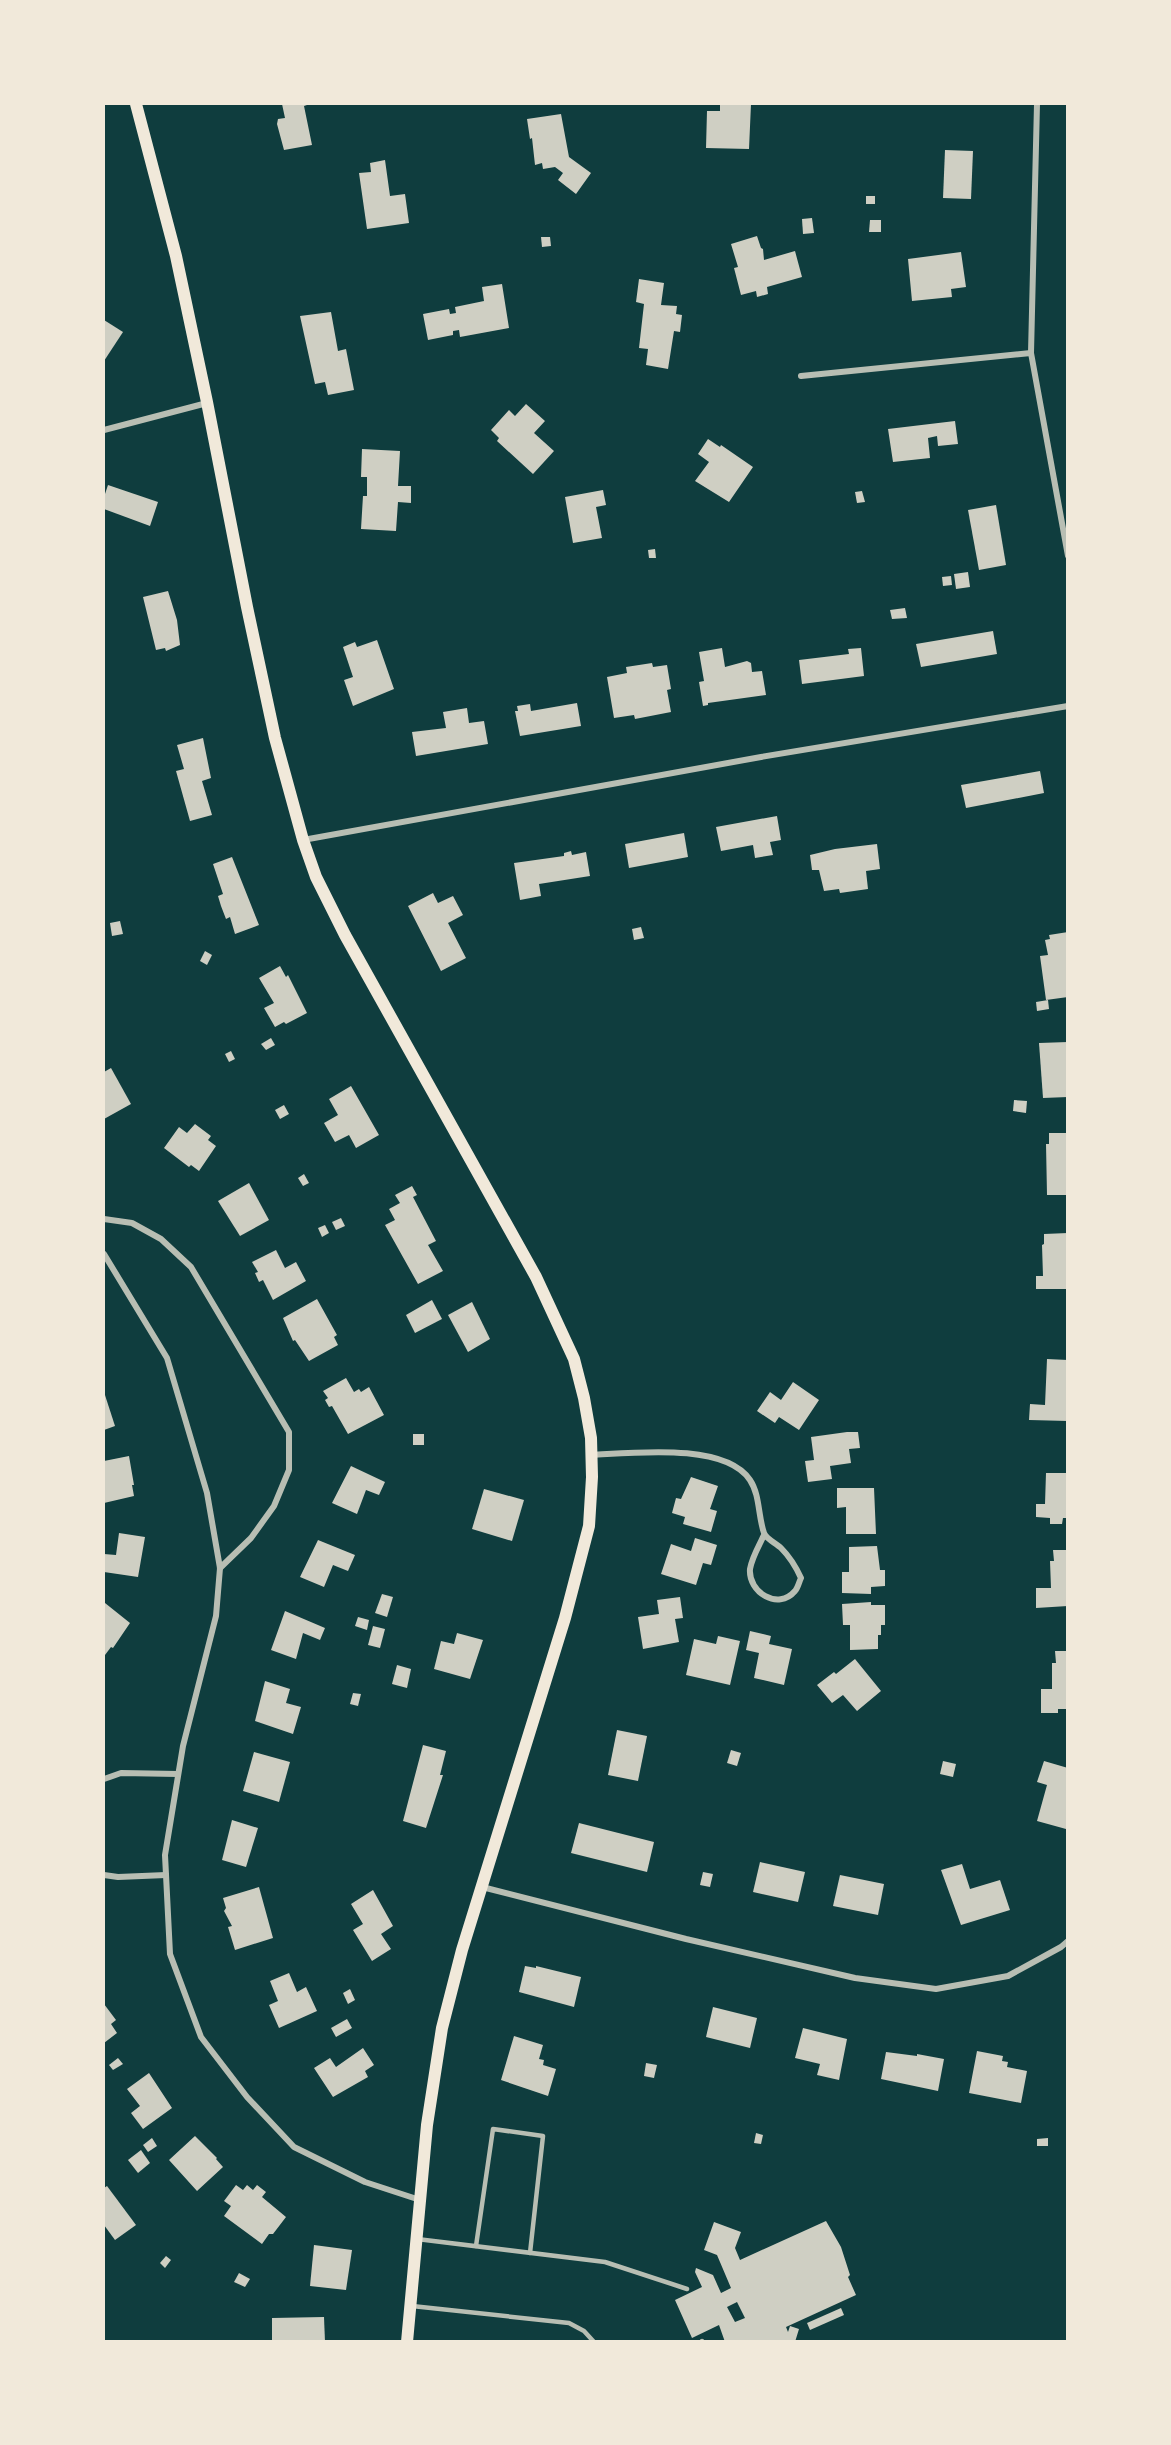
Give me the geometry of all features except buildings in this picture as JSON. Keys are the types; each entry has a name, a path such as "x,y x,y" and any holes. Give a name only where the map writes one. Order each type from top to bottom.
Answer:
{"main road":[{"path":"136,104 173,246 275,738 303,840 316,877 345,935 536,1277 574,1359 584,1398 592,1455 589,1526 565,1618 462,1950 442,2028 427,2125 407,2342"}],"street":[{"path":"1036,104 1031,353 1068,556"},
{"path":"801,376 1031,353"},
{"path":"104,430 207,402"},
{"path":"303,840 761,757 1068,706"},
{"path":"104,1219 132,1223 161,1239 191,1267 289,1432 289,1470 274,1506 251,1538 220,1568"},
{"path":"104,1254 167,1358 207,1492 220,1568 216,1616 183,1746 165,1856 170,1954 201,2037 247,2097 294,2147 365,2182 420,2200"},
{"path":"592,1455 640,1453 701,1455 735,1464 752,1484 764,1535 795,1565 801,1578 795,1591 784,1598 773,1599 759,1593 751,1583 750,1570 764,1535"},
{"path":"104,1779 121,1773 178,1774"},
{"path":"104,1875 118,1877 166,1875"},
{"path":"482,1887 686,1939 855,1978 936,1989 1008,1976 1068,1941"}],"lane":[{"path":"476,2246 493,2129 543,2136 530,2253"},
{"path":"417,2239 605,2262 687,2289"},
{"path":"410,2306 561,2322 584,2331 594,2342"}]}
